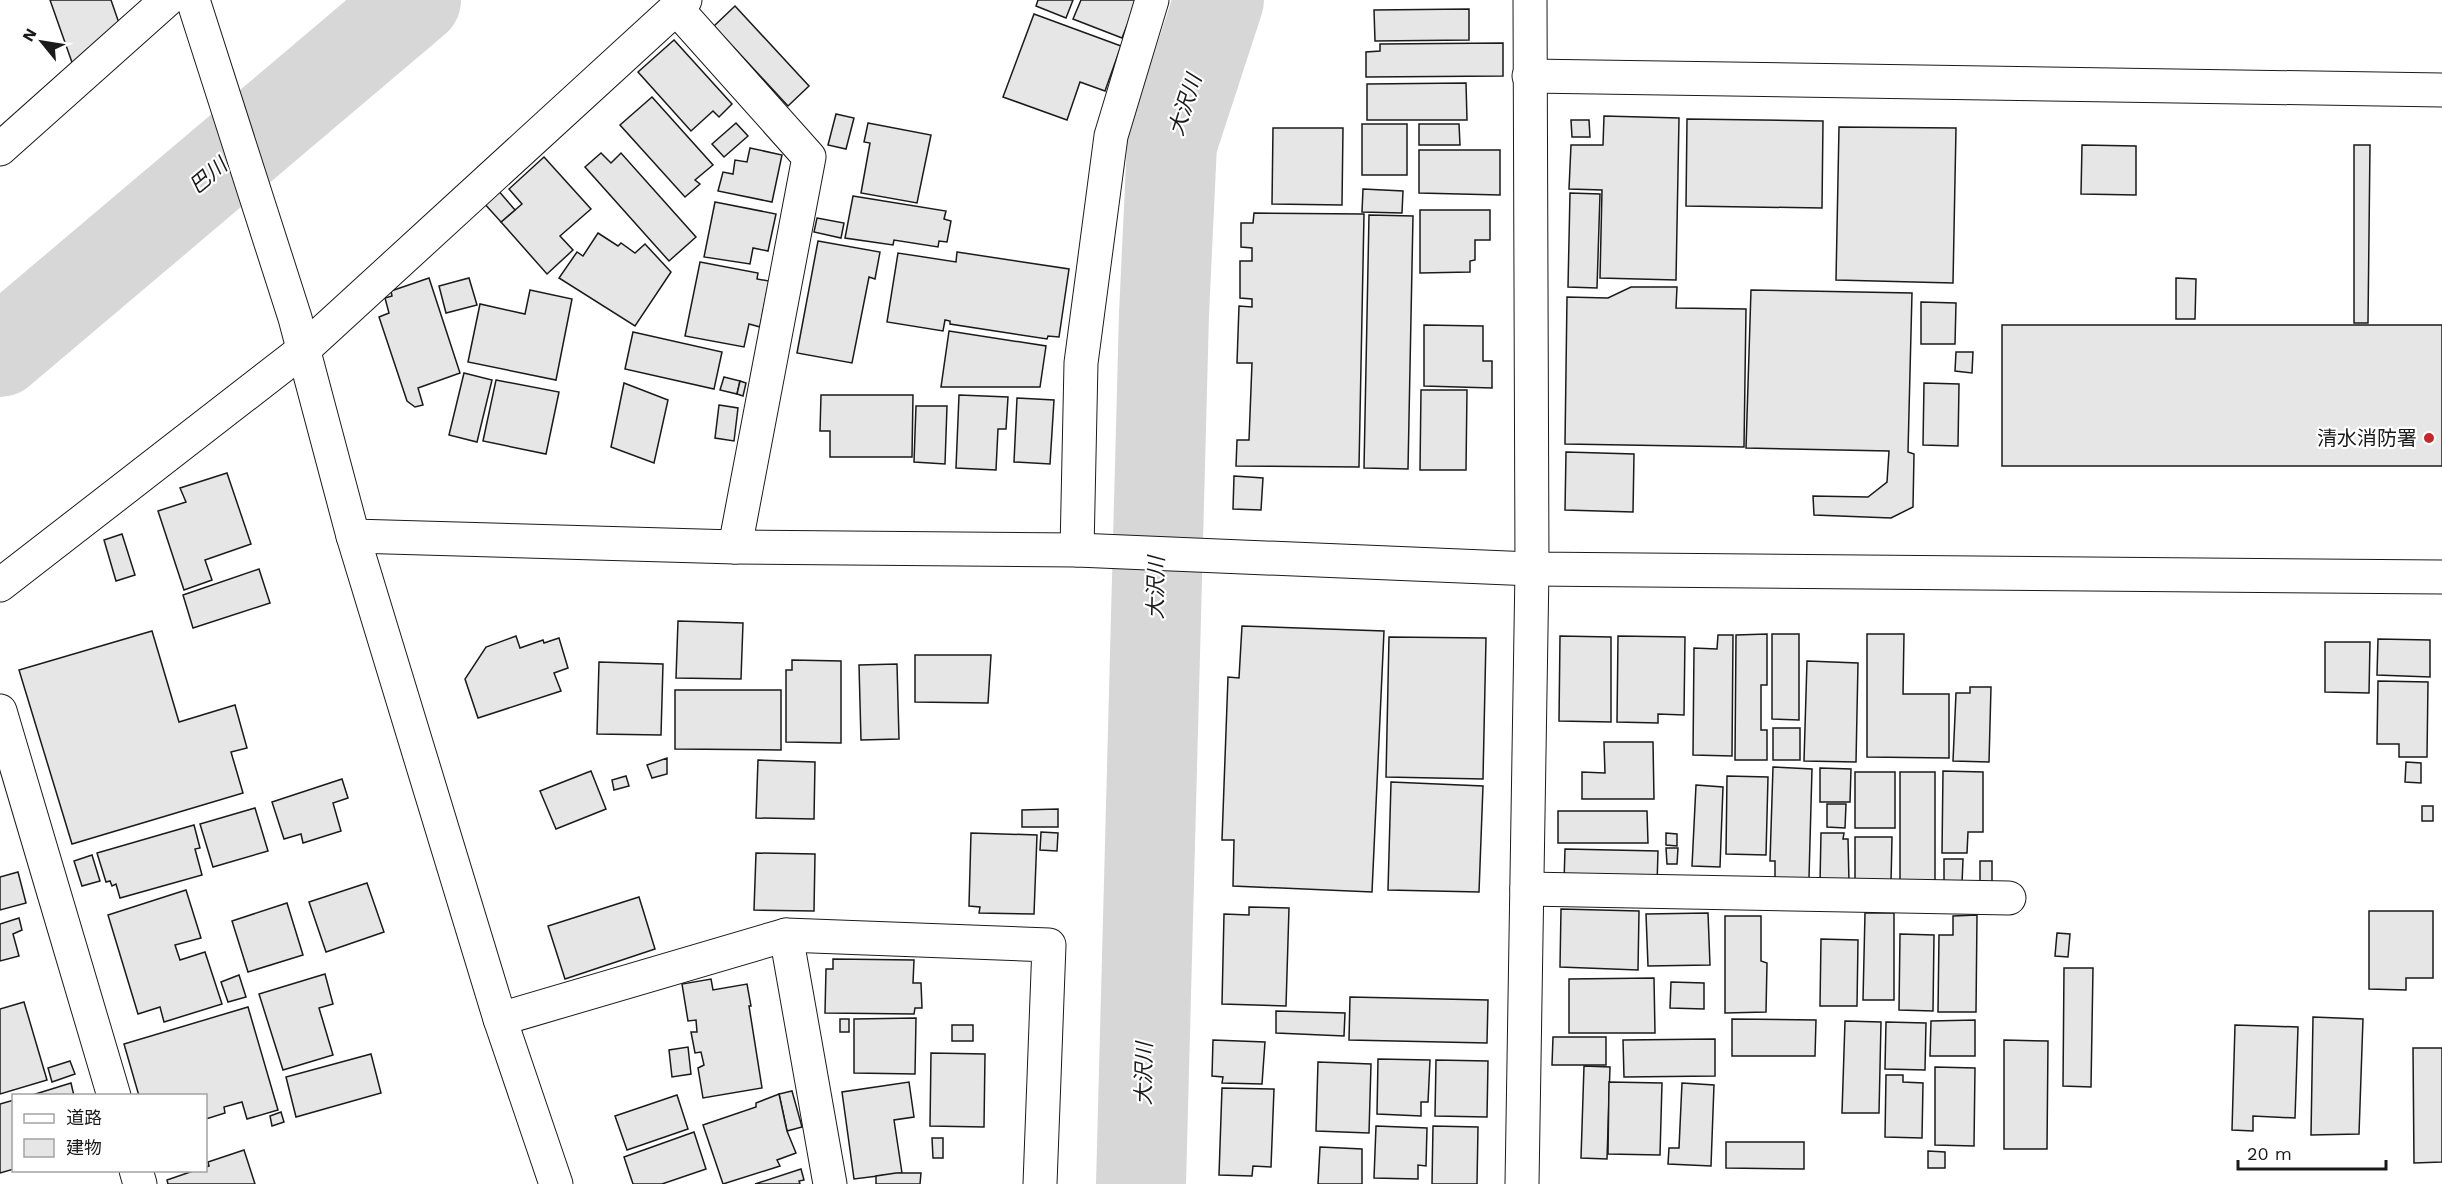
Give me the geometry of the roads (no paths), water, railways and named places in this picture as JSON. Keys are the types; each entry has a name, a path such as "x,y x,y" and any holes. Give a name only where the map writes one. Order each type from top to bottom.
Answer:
{"street":[{"path":"1085,551 1080,363 1111,136 1152,0"},
{"path":"1522,1184 1532,569 1530,0"},
{"path":"0,149 185,3 295,318 353,536 500,1019 555,1184"},
{"path":"0,585 303,350 681,4 809,157 735,547"},
{"path":"1529,76 2442,90"},
{"path":"353,536 735,547 1085,551 1532,569 2442,577"},
{"path":"0,711 114,1094"},
{"path":"1527,889 2009,898"},
{"path":"500,1019 786,935 1049,945 1040,1184"},
{"path":"786,935 830,1184"}],"waterway":[{"name":"巴川","path":"0,352 416,0"},
{"name":"大沢川","path":"1141,1184 1164,314 1172,144 1219,0"}],"place":[{"name":"清水消防署","path":"2429,438"}]}
